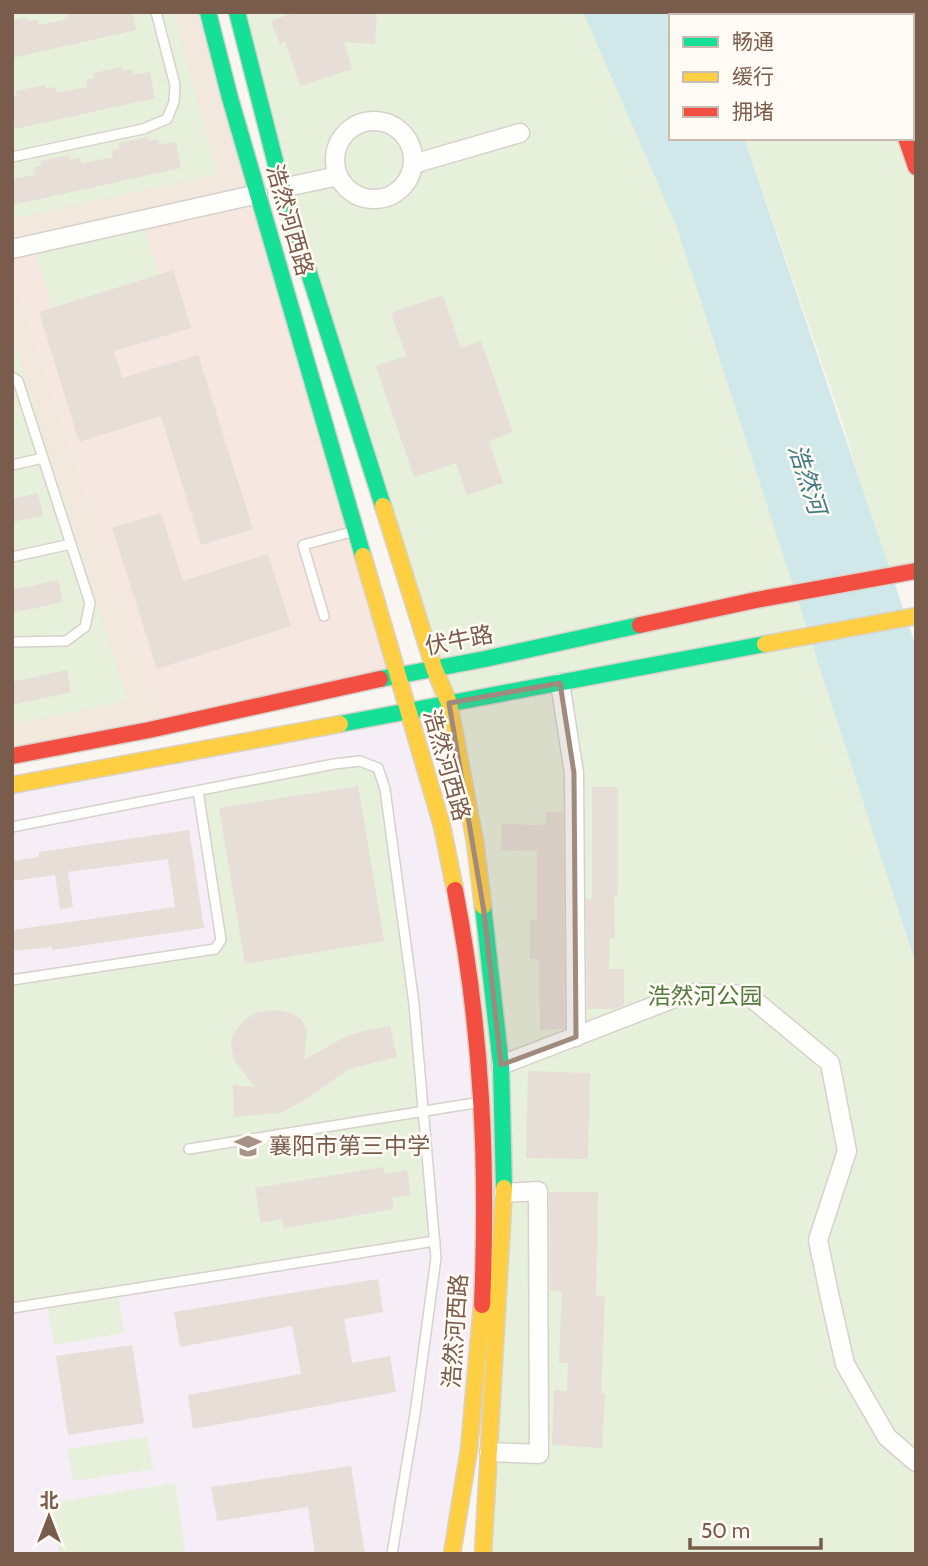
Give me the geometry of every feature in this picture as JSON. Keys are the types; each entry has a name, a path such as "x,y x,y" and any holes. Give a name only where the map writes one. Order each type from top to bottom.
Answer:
{"street":[{"name":"浩然河西路","path":"208,12 258,194 442,826 461,917 480,1060 485,1190 480,1321 469,1448 452,1554"},
{"name":"浩然河西路","path":"237,12 282,188 434,668 449,703 475,842 501,1065 504,1192 484,1552"},
{"path":"374,121 387,123 407,139 413,164 403,187 393,195 368,199 345,187 338,176 336,150 350,129 374,121"},
{"path":"413,164 520,133"},
{"path":"907,140 916,167"},
{"path":"282,188 338,176"},
{"path":"12,248 258,194"},
{"name":"伏牛路","path":"12,756 149,730 397,675 774,597 915,571"},
{"path":"12,785 916,616"},
{"path":"560,682 575,773 576,1037"},
{"path":"501,1065 688,993 748,995 830,1063 847,1151 818,1240 820,1252 845,1364 887,1437 916,1462"},
{"path":"489,1452 539,1454 537,1191 504,1192"},
{"path":"438,1543 446,1511 463,1485"}],"lane":[{"path":"12,158 143,129 167,119 174,102 175,85 156,12"},
{"path":"12,377 18,380 90,603 85,628 66,641 12,642"},
{"path":"12,465 43,458"},
{"path":"324,616 303,545 356,530"},
{"path":"12,557 71,544"},
{"path":"12,827 334,764 360,761 378,768 385,789 414,1004 436,1258 392,1554"},
{"path":"12,979 215,949 221,940 198,791"},
{"path":"189,1149 481,1102"},
{"path":"12,1308 435,1241"}],"highlighted area":[{"path":"560,683 574,773 576,1037 501,1065 484,912 449,703"}],"shaded area":[{"path":"12,12 209,12 258,194 12,249"},
{"path":"258,194 397,675 164,727 12,271 12,249"},
{"path":"12,271 164,727 12,755"},
{"name":"襄阳市第三中学","path":"408,711 442,826 485,1190 452,1554 12,1554 12,785"}],"green space":[{"path":"12,12 174,12 217,174 12,219"},
{"name":"浩然河公园","path":"237,12 584,14 677,228 916,965 916,1554 483,1554 475,842"},
{"path":"745,140 908,140 916,164 916,571 888,576 842,421"},
{"path":"141,220 159,275 52,308 33,244"},
{"path":"12,335 128,701 12,724"},
{"path":"360,761 378,768 414,1004 435,1241 118,1291 124,1333 54,1345 47,1303 12,1308 12,980 215,949 221,940 198,791"},
{"path":"147,1437 153,1469 73,1481 67,1449"},
{"path":"175,1483 186,1554 59,1554 52,1503"}],"water":[{"name":"浩然河","path":"583,12 701,12 669,14 669,140 745,140 916,647 916,965 677,228"}],"building":[{"path":"67,12 132,12 136,30 12,58 12,20 27,17 28,21 38,20 39,25 68,19"},
{"path":"295,12 377,12 375,44 344,42 352,69 300,86 285,41 280,44 271,21"},
{"path":"122,67 123,71 132,69 133,75 150,72 155,98 15,129 12,97 17,96 16,91 45,85 46,89 55,87 57,93 87,87 86,80 94,78 93,73"},
{"path":"148,137 149,141 158,139 159,145 176,142 181,168 12,205 12,179 35,175 33,168 41,166 40,161 69,155 70,160 80,158 81,164 113,157 112,150 120,148 118,143"},
{"path":"173,270 191,328 114,351 122,378 198,355 253,529 201,545 161,416 79,442 39,312"},
{"path":"443,295 461,348 481,341 513,432 489,441 503,483 467,495 456,463 414,477 376,366 406,356 391,313"},
{"path":"38,493 43,516 12,522 12,499"},
{"path":"161,513 183,581 268,554 291,626 157,669 112,528"},
{"path":"58,580 63,602 12,613 12,590"},
{"path":"67,670 71,692 12,705 12,682"},
{"path":"358,786 384,941 245,964 219,808"},
{"path":"592,787 618,787 618,895 614,895 615,938 610,938 609,969 624,969 624,1005 615,1009 587,1009 586,899 592,899"},
{"path":"546,812 563,812 565,1028 540,1030 539,959 530,959 530,920 537,920 537,851 501,850 502,824 546,825"},
{"path":"189,830 204,928 52,950 52,947 12,951 12,930 175,907 168,859 68,872 73,907 60,909 55,875 12,881 12,861 39,857 39,852"},
{"path":"256,1012 289,1012 301,1019 307,1030 304,1060 343,1038 390,1026 397,1057 349,1069 308,1098 280,1113 234,1117 233,1085 255,1087 234,1060 231,1045 233,1034 242,1022"},
{"path":"528,1071 590,1073 588,1159 526,1158"},
{"path":"383,1167 384,1174 407,1170 411,1195 392,1198 394,1209 284,1228 282,1219 261,1223 255,1188"},
{"path":"549,1192 598,1192 596,1296 605,1297 602,1448 552,1445 554,1390 567,1391 568,1363 559,1363 562,1291 550,1290"},
{"path":"378,1279 383,1312 344,1319 352,1363 390,1356 396,1392 193,1429 188,1395 301,1374 292,1326 180,1347 174,1312"},
{"path":"132,1345 144,1423 68,1435 56,1356"},
{"path":"351,1466 365,1554 315,1554 308,1507 217,1521 211,1487"}],"traffic: fast":[{"path":"208,12 230,98 363,556"},
{"path":"237,12 282,188 383,506"},
{"path":"380,679 640,625"},
{"path":"340,724 765,644"},
{"path":"483,906 501,1065 504,1188"}],"traffic: slow":[{"path":"914,19 916,26"},
{"path":"383,506 434,668 449,703 475,842 483,906"},
{"path":"363,556 442,826 455,890"},
{"path":"765,644 916,616"},
{"path":"12,785 340,724"},
{"path":"483,1554 504,1188"},
{"path":"452,1554 469,1449 482,1305"}],"traffic: jam":[{"path":"907,140 916,167"},
{"path":"640,625 756,600 916,571"},
{"path":"12,756 149,730 380,679"},
{"path":"455,890 471,994 481,1096 484,1200 482,1305"}],"place":[{"name":"襄阳市第三中学","path":"248,1146"}]}
